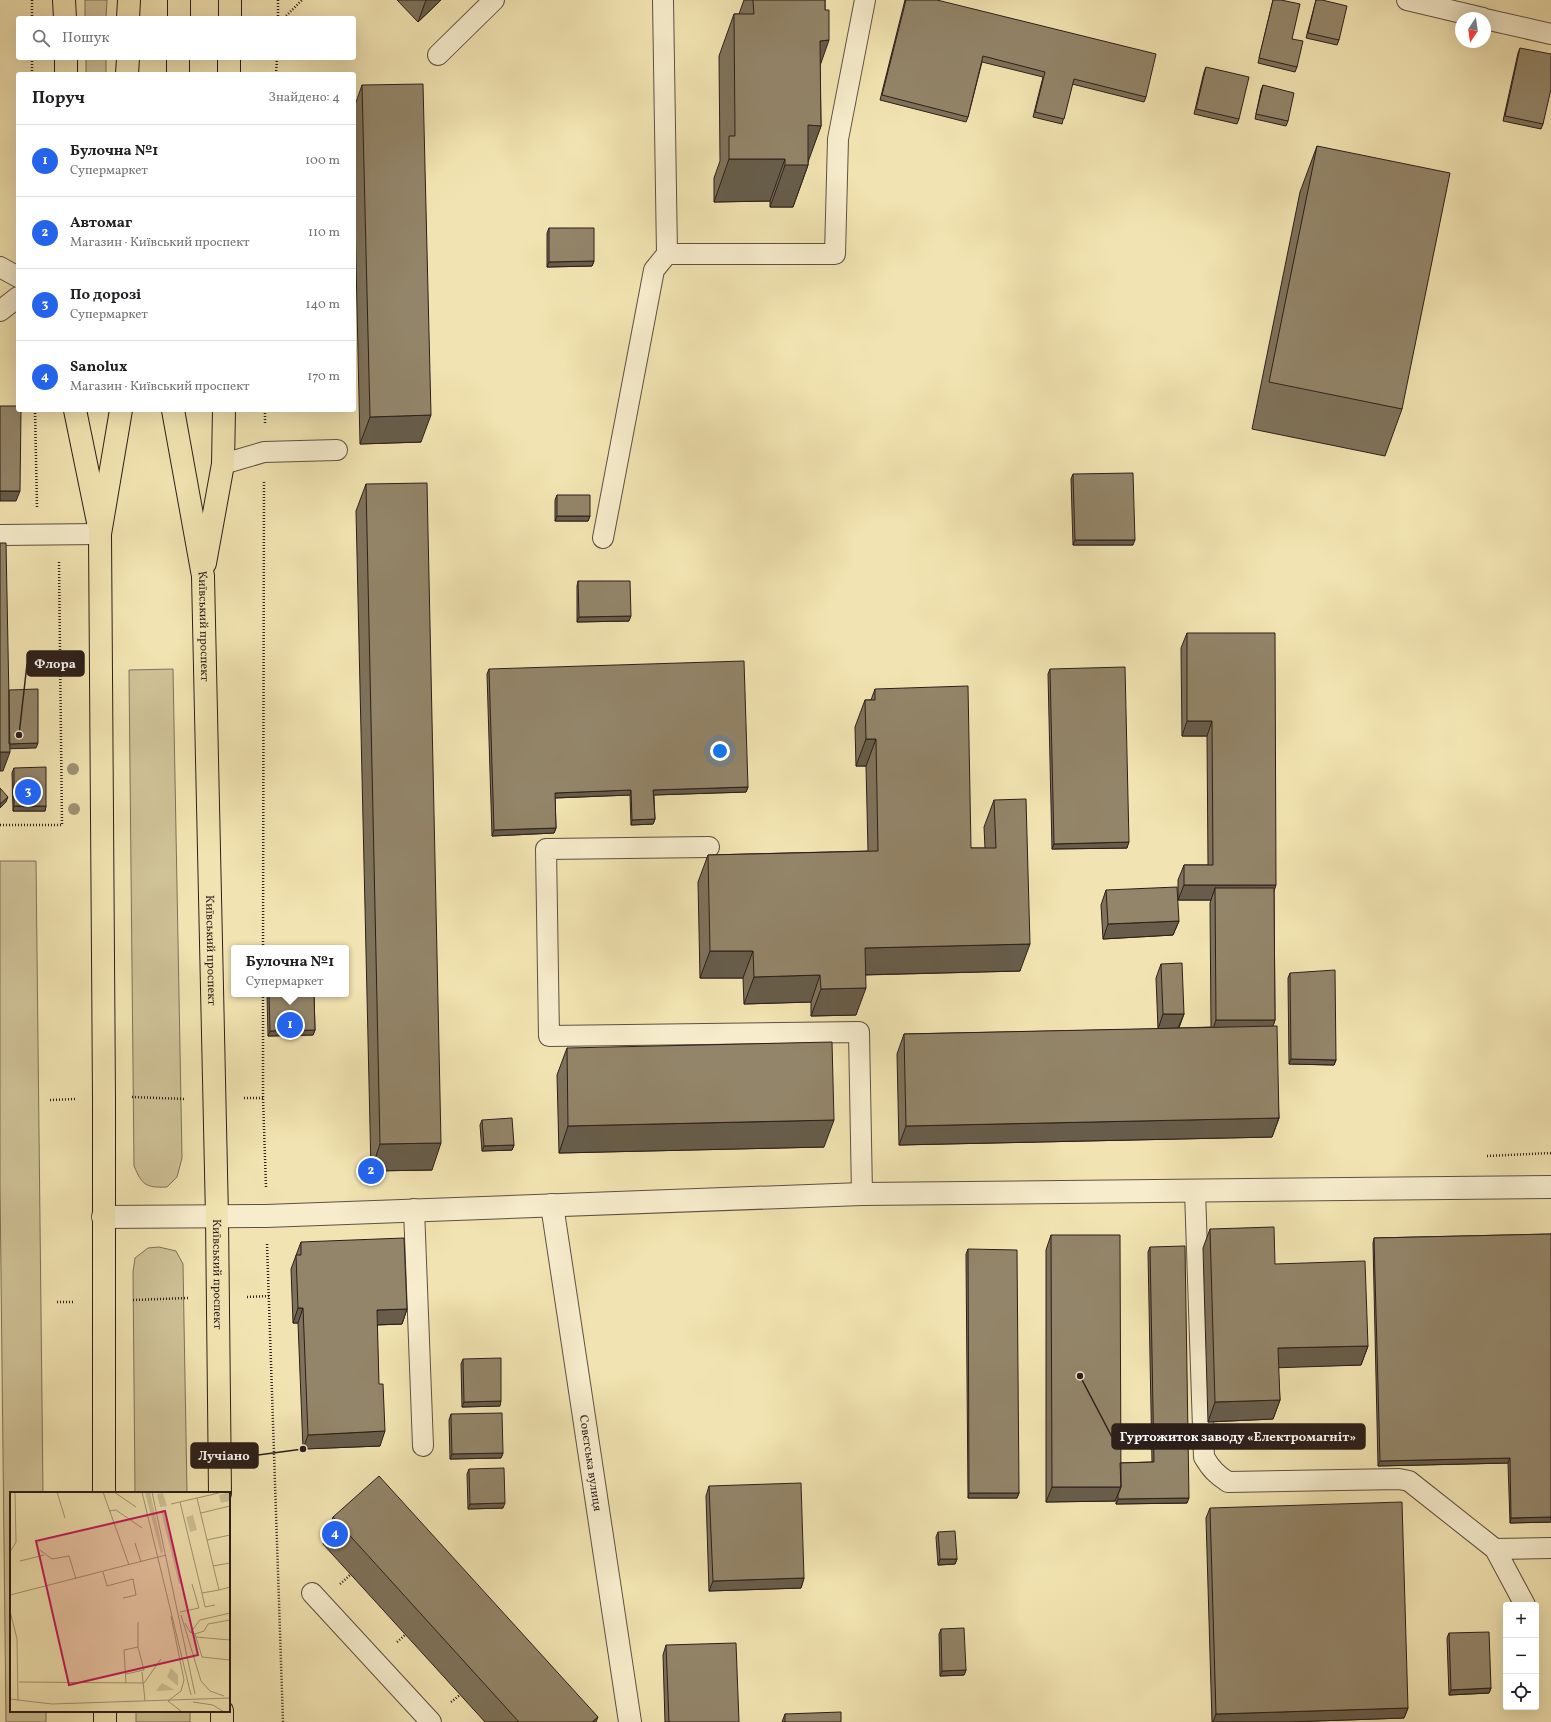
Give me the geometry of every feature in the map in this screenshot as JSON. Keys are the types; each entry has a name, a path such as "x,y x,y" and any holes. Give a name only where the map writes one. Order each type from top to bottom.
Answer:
{"main road":[{"path":"64,0 65,16"},
{"path":"128,16 129,0"},
{"path":"179,0 179,16"},
{"path":"230,0 230,16"},
{"path":"66,60 66,72"},
{"path":"127,72 128,60"},
{"path":"178,60 178,72"},
{"path":"229,60 229,72"},
{"path":"74,412 100,534"},
{"path":"104,1492 102,1217 104,1099 100,534 121,412"},
{"name":"Київський проспект","path":"173,412 203,576 217,1217 220,1492"},
{"path":"203,576 223,464 224,412"}],"street":[{"path":"102,1217 266,1216 862,1194 1551,1187"},
{"name":"Совєтська вулиця","path":"552,1205 630,1722"}],"lane":[{"path":"438,55 494,0"},
{"path":"603,538 654,270 667,254 663,0"},
{"path":"667,254 835,254 838,139 865,0"},
{"path":"1407,0 1458,12"},
{"path":"1491,20 1551,34"},
{"path":"0,267 16,276"},
{"path":"0,311 16,299"},
{"path":"223,464 264,452 337,450"},
{"path":"0,535 100,534"},
{"path":"709,847 546,849 549,1036 859,1032 862,1194"},
{"path":"1195,1191 1204,1457 1210,1468 1218,1476 1228,1482 1399,1478 1409,1481 1495,1549 1523,1602"},
{"path":"414,1210 423,1446"},
{"path":"1495,1549 1551,1548"},
{"path":"312,1593 430,1722"}],"path":[{"path":"32,0 32,16"},
{"path":"278,0 278,16"},
{"path":"286,16 302,0"},
{"path":"32,60 32,72"},
{"path":"276,72 277,60"},
{"path":"0,825 62,825 58,556 37,505 35,412"},
{"path":"263,945 265,412"},
{"path":"263,997 263,1098 266,1216 283,1722"},
{"path":"50,1100 134,1097 214,1099 263,1098"},
{"path":"57,1302 269,1296"}],"shaded area":[{"path":"85,0 107,0 106,16 85,16"},
{"path":"86,60 106,60 106,72 86,72"},
{"path":"173,669 182,1158 177,1177 167,1187 154,1187 149,1186 142,1181 134,1166 129,670"},
{"path":"0,861 36,861 43,1492 10,1492 10,1712 46,1712 46,1722 6,1722 0,1184"},
{"path":"159,1247 176,1251 183,1264 187,1492 135,1492 133,1272 135,1258 148,1248"},
{"path":"136,1712 190,1712 190,1722 136,1722"}],"building":[{"path":"753,0 825,0 825,10 829,10 829,40 820,41 821,126 808,125 808,165 785,165 785,159 729,159 729,136 735,136 734,14 754,14"},
{"path":"906,0 937,0 1156,54 1146,97 1074,79 1064,119 1035,112 1045,72 983,56 968,117 882,95"},
{"path":"1273,0 1300,4 1292,39 1303,41 1297,67 1259,58"},
{"path":"1316,0 1347,6 1339,40 1308,33"},
{"path":"1520,48 1551,54 1551,89 1543,124 1505,116"},
{"path":"1206,67 1249,77 1239,119 1196,109"},
{"path":"423,84 431,415 370,417 362,85"},
{"path":"1263,85 1294,93 1288,121 1256,114"},
{"path":"1317,146 1450,173 1402,409 1269,382"},
{"path":"549,228 594,228 594,261 549,262"},
{"path":"0,406 16,406 16,412 21,412 20,491 0,491"},
{"path":"1133,473 1135,540 1075,540 1073,474"},
{"path":"427,483 441,1143 380,1144 366,484"},
{"path":"557,495 590,495 590,516 557,516"},
{"path":"0,543 6,543 10,752 0,752"},
{"path":"578,581 630,581 631,616 579,617"},
{"path":"1187,633 1275,633 1276,885 1184,885 1184,865 1213,865 1212,721 1187,721"},
{"path":"744,661 748,787 653,790 655,819 632,820 631,790 555,793 556,828 494,830 489,669"},
{"path":"1125,667 1129,842 1054,844 1050,669"},
{"path":"968,686 971,848 996,848 994,800 1026,799 1030,944 865,948 866,988 821,989 820,975 754,977 753,951 710,951 708,855 878,851 876,739 866,739 865,700 875,700 875,689"},
{"path":"38,689 38,743 9,744 9,690"},
{"path":"46,767 46,806 14,806 14,768"},
{"path":"0,788 8,797 0,804"},
{"path":"1177,887 1179,921 1108,924 1106,890"},
{"path":"1215,888 1274,888 1275,1020 1216,1020"},
{"path":"1182,963 1184,1014 1163,1014 1161,964"},
{"path":"1335,970 1336,1060 1291,1059 1290,973"},
{"path":"269,997 314,997 315,1030 270,1031"},
{"path":"1277,1026 1279,1118 906,1126 904,1034"},
{"path":"832,1042 834,1120 568,1126 567,1048"},
{"path":"512,1118 514,1145 484,1146 482,1120"},
{"path":"1274,1227 1275,1264 1365,1261 1368,1346 1278,1348 1280,1400 1215,1402 1210,1229"},
{"path":"1551,1234 1551,1517 1511,1518 1510,1458 1380,1461 1374,1238"},
{"path":"1051,1235 1120,1235 1121,1487 1052,1487"},
{"path":"404,1238 407,1309 377,1310 379,1384 383,1384 385,1431 308,1435 303,1308 298,1308 296,1255 301,1255 301,1242"},
{"path":"1185,1246 1189,1498 1118,1499 1121,1487 1120,1463 1154,1462 1150,1247"},
{"path":"968,1249 1017,1250 1019,1493 969,1493"},
{"path":"501,1358 501,1401 464,1402 463,1359"},
{"path":"502,1413 503,1453 452,1454 451,1414"},
{"path":"504,1468 505,1503 470,1504 469,1469"},
{"path":"379,1476 598,1717 592,1722 519,1722 333,1517"},
{"path":"801,1483 804,1578 713,1581 709,1486"},
{"path":"1402,1502 1408,1708 1216,1714 1210,1508"},
{"path":"955,1531 957,1559 940,1559 938,1532"},
{"path":"964,1628 966,1670 942,1671 941,1629"},
{"path":"1489,1632 1491,1688 1451,1690 1449,1633"},
{"path":"736,1643 739,1722 669,1722 666,1645"},
{"path":"841,1712 841,1722 785,1722 785,1714"}],"place":[{"name":"Флора","path":"19,735"},
{"name":"По дорозі","path":"28,792"},
{"name":"Булочна №1","path":"290,1025"},
{"name":"Автомаг","path":"371,1171"},
{"name":"Гуртожиток заводу «Електромагніт»","path":"1080,1376"},
{"name":"Лучіано","path":"303,1449"},
{"name":"Sanolux","path":"335,1534"}]}
